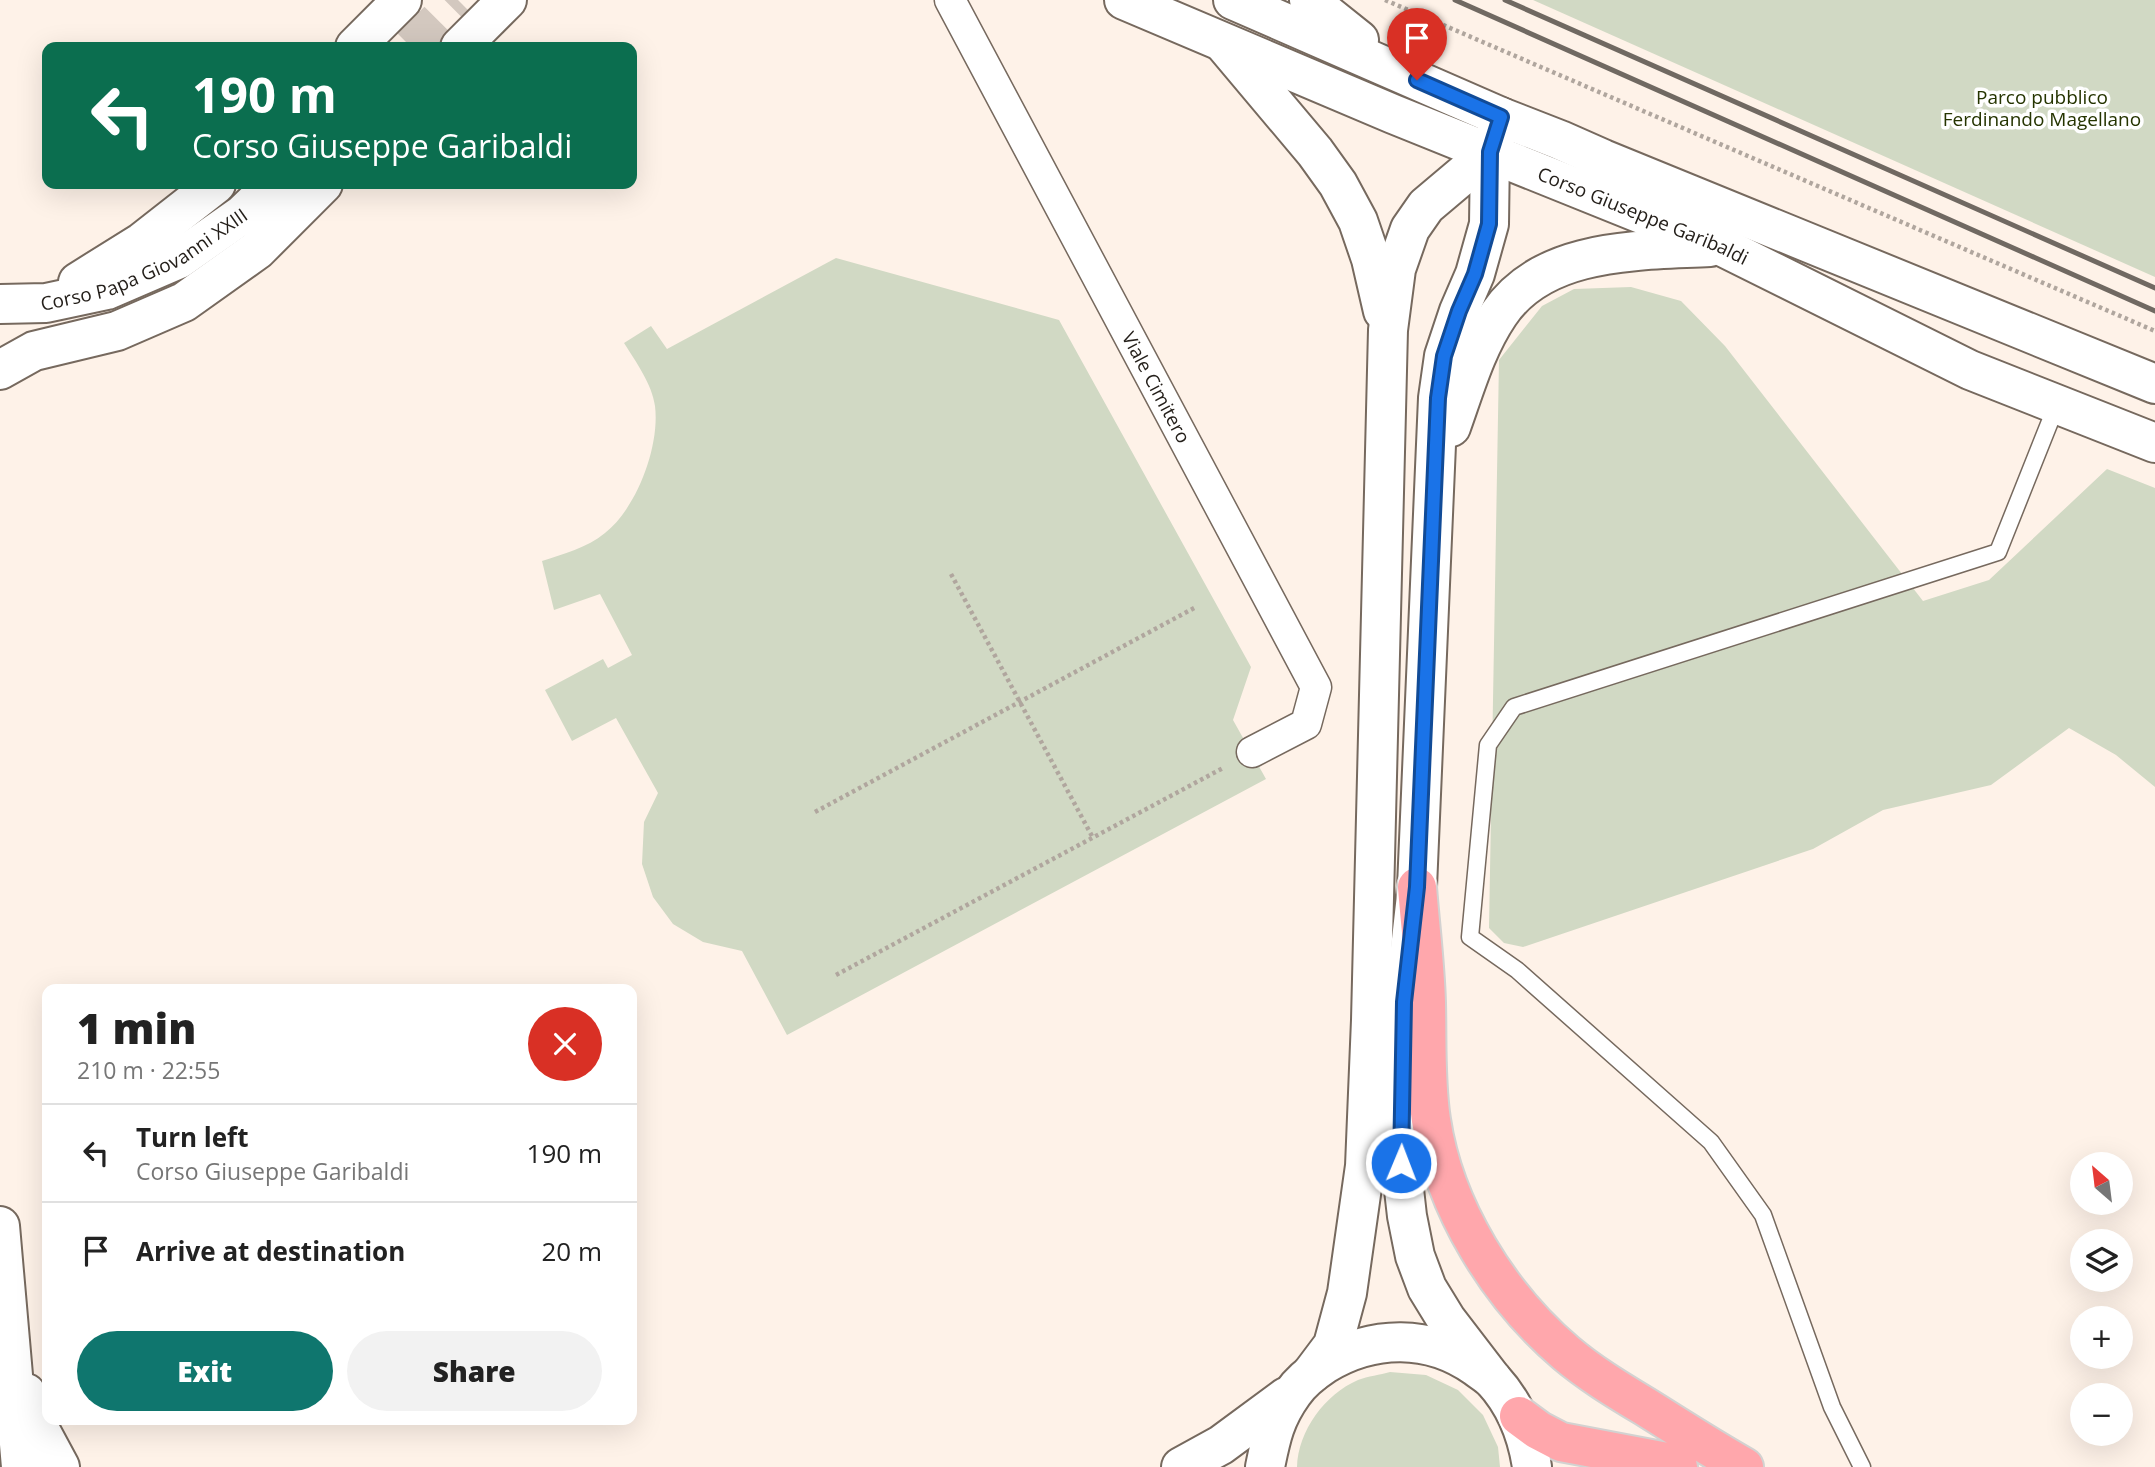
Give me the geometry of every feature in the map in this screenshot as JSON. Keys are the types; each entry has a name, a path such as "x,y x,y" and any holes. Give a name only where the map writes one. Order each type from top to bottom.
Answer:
{"highway":[{"path":"1417,887 1426,1000 1427,1084 1431,1121 1443,1168 1459,1212 1481,1253 1532,1322 1567,1354 1602,1381 1744,1467"},
{"path":"1519,1416 1561,1442 1661,1461 1678,1467"}],"street":[{"path":"360,42 402,0"},
{"path":"465,42 507,0"},
{"name":"Viale Cimitero","path":"950,0 1316,688 1306,723 1252,752"},
{"name":"Corso Giuseppe Garibaldi","path":"1124,0 1393,114 1496,135 1560,140 2155,384"},
{"name":"Corso Giuseppe Garibaldi","path":"1233,0 1396,70 1496,135 1970,370 2155,443"},
{"path":"1309,0 1396,70"},
{"path":"1222,41 1315,152 1338,184 1358,220 1371,259 1388,330"},
{"path":"1265,1467 1273,1428 1303,1382 1333,1345 1348,1293 1365,1166 1388,330 1396,269 1410,229 1426,206 1496,135"},
{"path":"1496,135 1489,224 1475,274 1444,356 1438,398 1417,887 1404,1002 1401,1163 1415,1255 1427,1288 1446,1319 1519,1416 1528,1442 1532,1467"},
{"path":"46,303 142,242 210,189"},
{"name":"Corso Papa Giovanni XXIII","path":"0,304 46,303 107,290 179,259 243,214 269,189"},
{"path":"0,370 34,351 117,331 184,302 257,250 318,189"},
{"path":"1433,478 1476,354 1500,312 1524,287 1549,272 1593,258 1620,253 1721,246"},
{"path":"0,1226 22,1467"},
{"path":"9,1340 32,1415 60,1467"},
{"path":"1181,1467 1221,1445 1346,1352 1384,1342 1423,1343 1460,1356 1492,1379"}],"lane":[{"path":"1862,1467 1832,1407 1763,1215 1711,1143 1517,970 1470,937 1488,745 1514,706 1998,552 2057,404"}],"path":[{"path":"1385,0 2155,331"},
{"path":"951,574 1093,838"},
{"path":"815,812 1196,607"},
{"path":"836,975 1252,752"}],"green space":[{"name":"Parco pubblico Ferdinando Magellano","path":"1533,0 2155,0 2155,277"},
{"path":"836,258 1059,320 1251,667 1233,720 1266,779 787,1035 742,951 703,942 673,924 653,897 642,864 644,822 658,793 616,718 572,741 545,690 603,659 608,668 632,655 600,594 554,610 542,561 583,547 605,533 627,508 644,475 654,439 655,406 647,381 624,343 651,326 667,349"},
{"path":"1631,287 1681,301 1725,346 1923,601 1989,580 2107,469 2155,488 2155,787 2116,755 2069,728 1991,785 1883,810 1813,849 1523,947 1504,943 1489,928 1499,360 1542,306 1574,289"},
{"path":"1390,1372 1426,1375 1458,1390 1483,1415 1498,1447 1500,1467 1297,1467 1302,1440 1324,1404 1358,1380"}],"tunnel":[{"path":"416,42 458,0"}],"railway":[{"path":"1455,0 2155,311"},
{"path":"1505,0 2155,288"}],"route":[{"path":"1401,1163 1404,1002 1417,887 1438,398 1444,356 1475,274 1489,224 1490,152 1501,117 1417,80"}]}
